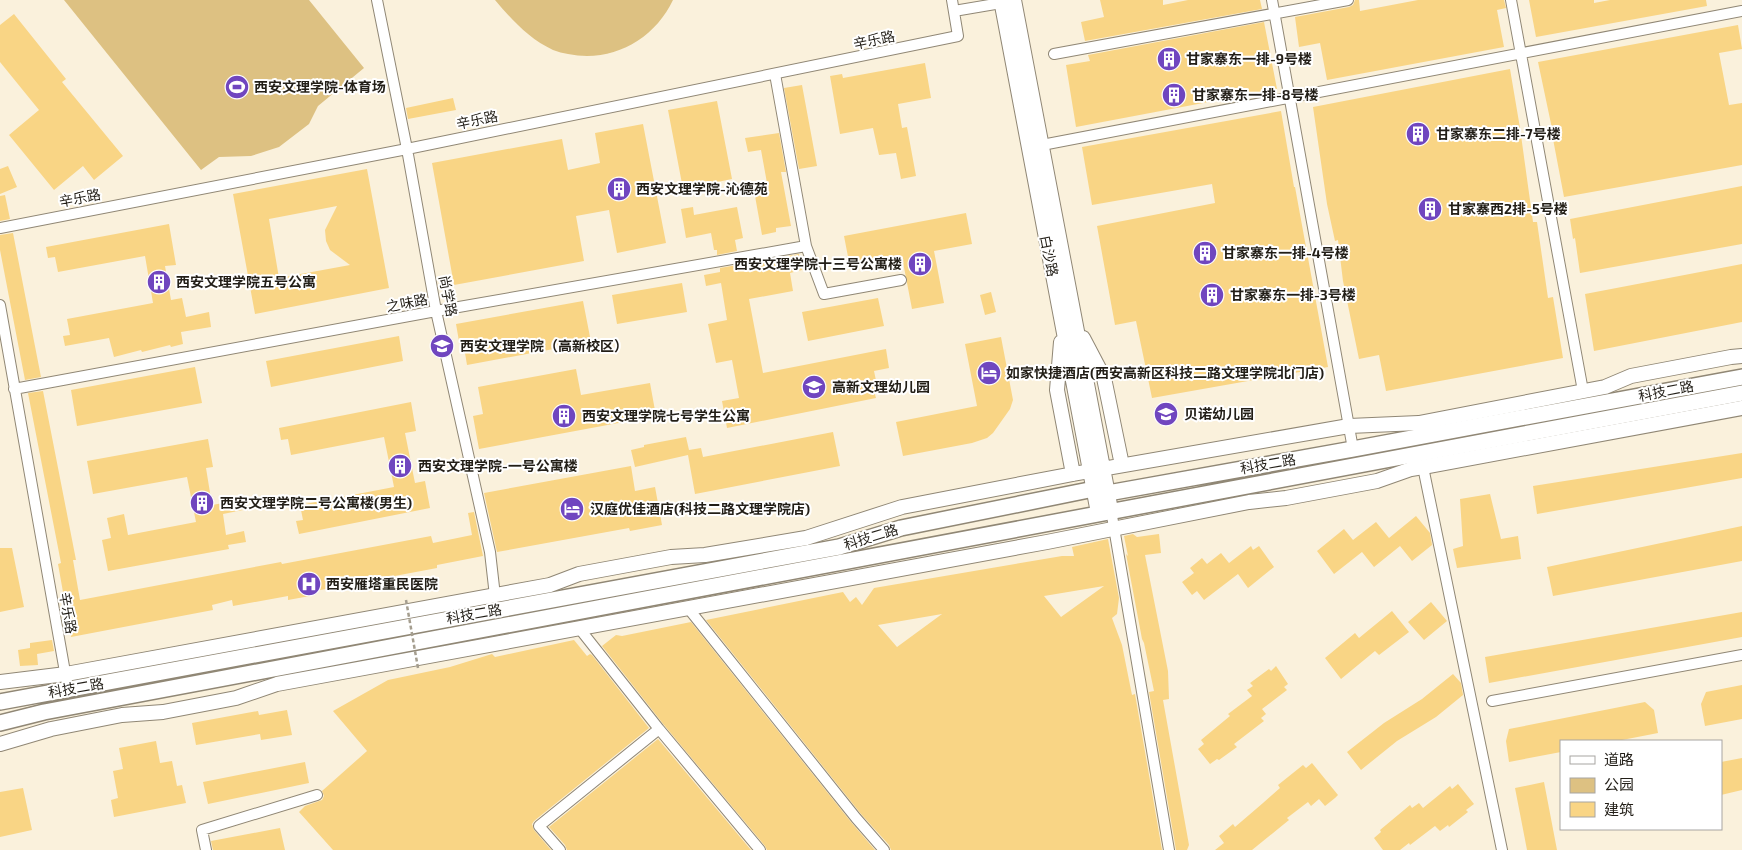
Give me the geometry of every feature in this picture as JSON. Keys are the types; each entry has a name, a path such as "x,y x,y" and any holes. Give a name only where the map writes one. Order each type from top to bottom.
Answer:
{"main road":[{"name":"科技二路","path":"0,702 839,547 901,528 1101,491 1353,450 1742,376"},
{"name":"科技二路","path":"0,723 54,710 1742,392"}],"street":[{"name":"尚学路","path":"377,0 407,149 436,311 490,552 495,596"},
{"path":"952,0 954,11 1005,1"},
{"path":"1272,0 1353,450"},
{"path":"1054,54 1348,0"},
{"path":"1511,0 1583,391"},
{"name":"白沙路","path":"1005,1 1042,145 1070,325"},
{"name":"白沙路","path":"1005,1 1070,325 1104,511"},
{"name":"辛乐路","path":"0,228 407,149 958,36 954,11"},
{"path":"1042,145 1742,11"},
{"path":"775,74 806,246 824,294 901,280"},
{"name":"之味路","path":"14,389 436,311 806,246"},
{"name":"辛乐路","path":"0,305 68,689"},
{"path":"1070,325 1104,378 1122,465"},
{"path":"1070,325 1057,390 1073,474"},
{"path":"0,682 66,674 495,596 550,585 579,574 671,557 705,555 806,538 902,506 1122,465 1349,426 1419,423 1605,387 1631,376 1742,356"},
{"path":"0,744 50,729 122,715 163,712 236,698 278,684 1250,502 1286,498 1377,481 1411,469 1742,408"},
{"path":"1423,467 1502,850"},
{"path":"1104,511 1113,528 1169,850"},
{"path":"688,608 856,818 884,850"},
{"path":"579,628 658,729 760,850"},
{"path":"1492,701 1742,655"},
{"path":"560,850 539,826 658,729"},
{"path":"206,850 202,830 317,795"}],"path":[{"path":"406,600 418,668"}],"green space":[{"name":"西安文理学院-体育场","path":"64,0 309,0 364,68 318,106 309,124 279,147 251,156 219,157 201,170"},
{"path":"495,0 673,0 655,27 643,37 616,51 584,56 560,52 544,46 521,28"}],"building":[{"path":"1100,0 1163,0 1163,5 1188,0 1260,0 1262,9 1085,41 1081,22 1104,17"},
{"path":"1355,0 1359,0 1360,11 1418,0 1504,0 1506,8 1497,10 1504,47 1327,80 1320,43 1299,47 1295,17 1349,7 1353,5"},
{"path":"1529,0 1594,0 1594,3 1610,0 1706,0 1707,6 1536,37"},
{"path":"14,14 66,79 62,82 123,156 94,180 83,166 54,190 9,135 39,110 0,62 0,25"},
{"path":"1264,22 1277,89 1076,127 1066,65 1090,61 1088,55"},
{"path":"1738,25 1742,49 1719,53 1729,105 1742,103 1742,165 1564,197 1538,62"},
{"path":"925,63 931,98 898,104 902,128 907,127 916,176 901,179 896,153 879,155 873,128 840,134 830,76 842,74 843,78"},
{"path":"1510,69 1533,222 1537,222 1548,298 1553,297 1563,358 1386,391 1379,355 1359,359 1343,281 1338,240 1335,241 1327,204 1313,107"},
{"path":"802,85 817,166 799,169 784,88"},
{"path":"453,98 456,110 408,119 406,108"},
{"path":"717,101 732,179 683,189 668,110"},
{"path":"1281,111 1328,367 1152,398 1136,321 1115,325 1097,226 1215,203 1212,184 1092,205 1082,147"},
{"path":"643,124 666,243 617,253 609,210 576,216 584,261 454,285 432,163 562,139 568,170 600,163 595,133"},
{"path":"779,133 786,172 781,172 791,226 776,228 776,232 762,235 755,196 769,194 761,150 748,152 745,138"},
{"path":"8,166 17,187 0,194 0,169"},
{"path":"367,169 389,288 255,314 233,194","holes":["337,206 325,230 326,241 330,250 350,265 279,278 269,219"]},
{"path":"1742,186 1742,244 1580,273 1570,219"},
{"path":"5,195 10,219 0,221 0,196"},
{"path":"693,207 694,215 737,207 743,238 735,240 737,251 717,255 717,250 714,250 711,233 686,238 681,209"},
{"name":"西安文理学院十三号公寓楼","path":"966,213 972,244 934,251 944,303 912,309 902,257 850,267 844,236"},
{"name":"西安文理学院五号公寓","path":"169,224 176,265 165,266 171,300 182,298 186,317 209,312 211,327 181,332 183,344 171,347 170,345 142,352 141,350 114,357 109,338 65,346 63,336 70,335 67,319 153,303 145,256 58,272 55,257 48,258 46,247"},
{"path":"13,233 41,377 25,380 0,250 0,235"},
{"path":"799,254 802,270 790,273 793,291 749,299 763,373 886,349 889,368 874,371 878,390 874,391 876,398 727,428 722,401 739,398 732,360 716,363 708,324 727,320 721,283 706,286 704,275 720,272 720,268"},
{"path":"1742,264 1742,322 1594,351 1585,294"},
{"path":"682,283 687,312 617,324 612,295"},
{"path":"991,292 996,312 985,315 980,295"},
{"path":"878,298 884,326 808,341 802,312"},
{"path":"583,301 591,342 467,365 464,347 460,347 456,324"},
{"path":"399,336 403,361 271,387 266,361"},
{"name":"如家快捷酒店(西安高新区科技二路文理学院北门店)","path":"1001,337 1013,400 1010,409 993,433 987,438 972,443 903,456 896,422 977,406 965,344"},
{"path":"195,367 202,403 77,426 71,390"},
{"name":"西安文理学院七号学生公寓","path":"576,369 581,395 650,383 656,416 479,449 473,416 483,414 478,387"},
{"path":"43,391 76,560 73,560 80,600 431,536 433,543 472,535 468,513 474,512 483,556 437,565 437,568 310,592 310,596 288,600 288,596 233,606 232,600 212,605 213,610 71,637 58,564 61,563 28,393"},
{"name":"西安文理学院-一号公寓楼","path":"411,402 416,431 405,433 415,483 425,481 430,508 299,534 296,521 303,520 300,505 394,487 384,437 291,455 288,439 281,440 279,428"},
{"path":"833,432 840,466 695,494 688,455 635,467 631,450 644,447 644,445 686,437 689,450 701,448 703,457"},
{"name":"西安文理学院二号公寓楼(男生)","path":"208,439 213,467 206,468 212,505 246,499 248,509 223,514 226,535 244,531 246,542 228,545 229,549 108,571 102,540 111,538 107,518 124,514 128,535 196,522 187,477 93,494 87,461"},
{"path":"1742,453 1742,478 1537,514 1533,486"},
{"name":"汉庭优佳酒店(科技二路文理学院店)","path":"631,466 635,491 655,487 662,525 630,531 629,528 497,552 484,493"},
{"path":"1490,494 1501,539 1518,536 1521,559 1457,568 1453,549 1463,546 1460,499"},
{"path":"1416,516 1430,533 1432,545 1412,561 1400,546 1374,567 1362,552 1334,574 1317,551 1344,529 1353,540 1376,522 1389,538"},
{"path":"1742,526 1742,561 1553,596 1547,567"},
{"path":"1133,534 1137,537 1159,534 1161,553 1145,555 1168,671 1169,699 1163,700 1189,845 1187,850 1176,850 1149,692 1154,691 1142,639 1124,536"},
{"path":"1108,539 1119,598 1117,614 1112,618 1122,645 1132,695 1135,694 1162,850 891,850 889,845 861,814 706,620 843,592 850,602 856,597 862,605 874,588 1062,556 1074,556 1072,547","holes":["1104,586 1061,617 1044,596","942,614 897,647 878,625"]},
{"path":"1251,546 1253,550 1259,546 1274,567 1248,588 1238,574 1204,600 1197,591 1192,595 1182,582 1194,573 1190,568 1202,558 1207,564 1221,553 1229,563"},
{"path":"0,548 12,548 24,607 0,612"},
{"path":"1431,602 1447,621 1424,640 1408,622"},
{"path":"1392,611 1409,632 1379,655 1375,651 1341,679 1325,658 1355,633 1359,638"},
{"path":"1742,612 1742,637 1489,683 1485,657"},
{"path":"691,622 875,850 767,850 602,646 616,635 622,636"},
{"path":"52,640 54,651 37,654 38,665 20,666 18,650 30,648 30,643"},
{"path":"574,640 587,656 592,655 649,728 534,821 532,824 534,830 551,850 333,850 299,812 305,806 322,800 324,796 322,791 367,751 333,711 388,680 450,667 492,654 495,657"},
{"path":"1276,666 1288,684 1284,687 1287,690 1262,709 1266,714 1261,718 1264,721 1234,744 1237,747 1210,764 1198,749 1204,744 1201,740 1230,716 1228,714 1252,696 1247,690 1253,686 1250,683"},
{"path":"1453,674 1461,683 1463,695 1436,717 1397,741 1361,770 1347,752 1384,723 1422,699"},
{"path":"1742,685 1742,719 1705,726 1701,704 1706,692"},
{"path":"1645,702 1654,710 1658,733 1622,740 1560,740 1560,752 1509,762 1506,741 1509,729"},
{"path":"287,710 292,735 261,740 260,734 196,745 192,723 258,711 259,715"},
{"path":"658,739 751,850 567,850 565,845 549,827"},
{"path":"156,741 160,763 172,761 177,786 182,785 186,803 114,817 111,800 118,798 113,771 123,769 119,748"},
{"path":"1742,758 1742,790 1722,795 1722,762"},
{"path":"305,762 309,783 208,804 203,782"},
{"path":"1312,763 1338,795 1335,798 1325,806 1319,799 1311,806 1308,802 1287,818 1289,820 1252,850 1215,850 1224,843 1219,836 1233,824 1235,827 1280,788 1278,785 1303,765 1306,768"},
{"path":"1544,782 1557,850 1527,850 1515,788"},
{"path":"1458,784 1474,804 1466,810 1468,812 1449,827 1448,825 1440,831 1435,826 1410,845 1409,843 1400,850 1383,850 1374,838 1381,832 1380,830 1410,805 1412,808 1419,803 1423,808 1450,786 1452,789"},
{"path":"23,788 32,830 0,837 0,792"},
{"path":"280,828 285,850 213,850 211,841"}],"place":[{"name":"甘家寨东一排-9号楼","path":"1169,59"},
{"name":"西安文理学院-体育场","path":"237,87"},
{"name":"甘家寨东一排-8号楼","path":"1174,95"},
{"name":"甘家寨东二排-7号楼","path":"1418,134"},
{"name":"西安文理学院-沁德苑","path":"619,189"},
{"name":"甘家寨西2排-5号楼","path":"1430,209"},
{"name":"甘家寨东一排-4号楼","path":"1205,253"},
{"name":"西安文理学院十三号公寓楼","path":"920,264"},
{"name":"西安文理学院五号公寓","path":"159,282"},
{"name":"甘家寨东一排-3号楼","path":"1212,295"},
{"name":"西安文理学院（高新校区）","path":"442,346"},
{"name":"如家快捷酒店(西安高新区科技二路文理学院北门店)","path":"989,373"},
{"name":"高新文理幼儿园","path":"814,387"},
{"name":"贝诺幼儿园","path":"1166,414"},
{"name":"西安文理学院七号学生公寓","path":"564,416"},
{"name":"西安文理学院-一号公寓楼","path":"400,466"},
{"name":"西安文理学院二号公寓楼(男生)","path":"202,503"},
{"name":"汉庭优佳酒店(科技二路文理学院店)","path":"572,509"},
{"name":"西安雁塔重民医院","path":"309,584"}]}
